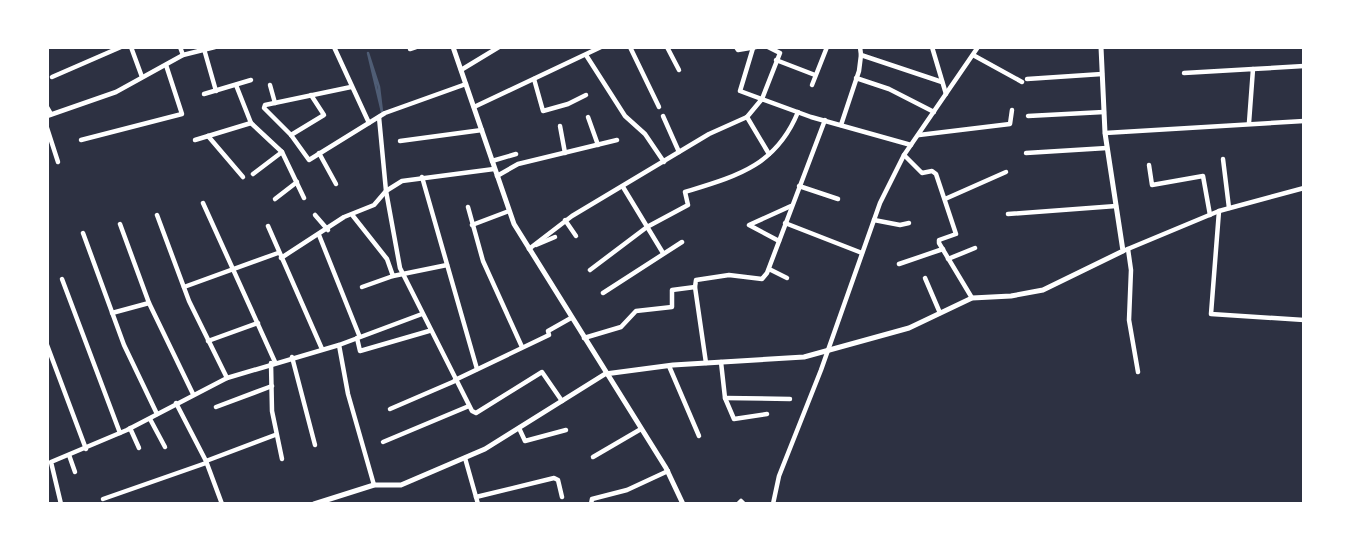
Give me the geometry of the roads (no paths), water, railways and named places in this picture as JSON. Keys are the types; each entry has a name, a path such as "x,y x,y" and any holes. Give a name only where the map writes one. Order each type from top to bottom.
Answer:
{"street":[{"path":"52,77 121,47"},
{"path":"131,47 142,77"},
{"path":"180,47 183,55"},
{"path":"47,107 49,115 82,106 183,55 215,47"},
{"path":"334,47 369,123"},
{"path":"453,47 509,211 570,318 668,471 683,504"},
{"path":"461,70 499,47"},
{"path":"474,107 601,47"},
{"path":"630,47 659,107"},
{"path":"667,47 679,70"},
{"path":"736,47 738,50 754,48 739,90 798,112 911,145"},
{"path":"530,248 565,220 679,152 747,117 762,99 781,50 768,47"},
{"path":"812,85 827,47"},
{"path":"841,125 856,78 860,47"},
{"path":"932,47 946,95"},
{"path":"773,504 779,476 874,220 904,155 978,47"},
{"path":"1101,47 1105,133 1116,206 1131,270 1129,328 1138,372"},
{"path":"204,49 216,91"},
{"path":"586,55 625,116 645,134 664,162"},
{"path":"861,55 942,82"},
{"path":"973,55 1025,80 1102,74"},
{"path":"776,60 815,75"},
{"path":"82,140 183,114 166,65"},
{"path":"1184,73 1304,66"},
{"path":"1250,123 1253,69"},
{"path":"856,78 889,89 934,112"},
{"path":"534,79 543,111 568,104 586,95"},
{"path":"204,94 251,80"},
{"path":"351,87 275,103 264,108 291,135 309,160 379,117 466,84"},
{"path":"236,85 251,123 282,152 304,198"},
{"path":"270,85 275,103"},
{"path":"291,135 324,115 311,95"},
{"path":"918,135 1010,124 1012,110"},
{"path":"590,270 647,227 688,205 685,192 752,169 789,133 798,112"},
{"path":"1028,116 1104,112"},
{"path":"663,116 679,152"},
{"path":"379,117 386,191 400,267 429,331 470,406 476,413 542,372 563,402"},
{"path":"588,117 598,145"},
{"path":"747,117 769,154"},
{"path":"706,363 696,280 729,275 762,279 769,270 825,120"},
{"path":"1105,133 1304,121"},
{"path":"195,140 251,123"},
{"path":"560,126 565,153"},
{"path":"47,128 58,162"},
{"path":"400,141 482,130"},
{"path":"208,136 243,177"},
{"path":"497,177 518,164 617,141"},
{"path":"1026,153 1107,148"},
{"path":"254,174 282,152"},
{"path":"320,153 336,184"},
{"path":"492,161 516,154"},
{"path":"904,155 922,173 934,172 956,234 939,240 972,298"},
{"path":"1223,159 1229,208"},
{"path":"1149,164 1152,185 1203,176 1210,215"},
{"path":"184,287 279,255 328,230 344,217 353,216 374,205 386,191 402,181 494,169"},
{"path":"945,199 1006,172"},
{"path":"421,177 477,369"},
{"path":"275,199 297,182"},
{"path":"799,186 838,199"},
{"path":"623,187 663,253"},
{"path":"314,504 374,485 401,485 465,458 563,402 605,374 669,366 804,357 827,352 909,328 972,298 1011,296 1043,290 1126,250 1219,211 1304,188"},
{"path":"203,203 258,323 273,363 275,435 282,459"},
{"path":"779,241 749,225 791,206"},
{"path":"1008,214 1116,206"},
{"path":"468,207 482,261 522,347"},
{"path":"472,225 509,211"},
{"path":"1219,211 1211,314 1304,320"},
{"path":"157,215 184,287 227,378"},
{"path":"315,215 328,230"},
{"path":"353,216 387,259 393,276"},
{"path":"565,220 576,236"},
{"path":"874,220 900,225 909,223"},
{"path":"785,223 862,253"},
{"path":"120,224 149,303 193,394"},
{"path":"268,226 322,349"},
{"path":"83,233 112,313 157,414"},
{"path":"319,235 358,337 360,351 429,331"},
{"path":"530,248 555,237"},
{"path":"603,293 682,242"},
{"path":"948,259 975,248"},
{"path":"899,264 943,249"},
{"path":"362,287 393,276 447,265"},
{"path":"769,270 787,278"},
{"path":"925,278 940,313"},
{"path":"62,279 120,433"},
{"path":"583,338 621,327 636,311 671,307 673,290 695,287"},
{"path":"112,313 149,303"},
{"path":"61,504 51,462 120,433 227,378 339,345 422,314"},
{"path":"390,409 549,335 548,331 570,318"},
{"path":"208,341 258,323"},
{"path":"47,345 86,449"},
{"path":"339,345 348,394 374,485"},
{"path":"292,357 315,445"},
{"path":"721,362 725,398 736,420 767,414"},
{"path":"669,366 699,436"},
{"path":"216,407 272,386"},
{"path":"725,398 790,399"},
{"path":"176,403 206,462 222,504"},
{"path":"383,442 470,406"},
{"path":"150,418 165,447"},
{"path":"130,428 139,448"},
{"path":"519,428 525,441 566,430"},
{"path":"593,457 641,429"},
{"path":"103,499 275,435"},
{"path":"69,455 75,472"},
{"path":"465,458 478,504"},
{"path":"591,504 592,499 627,489 668,471"},
{"path":"476,497 554,478 558,480 562,497"},
{"path":"738,504 741,501 744,504"}],"waterway":[{"path":"368,53 379,87 382,112 368,53"}]}
